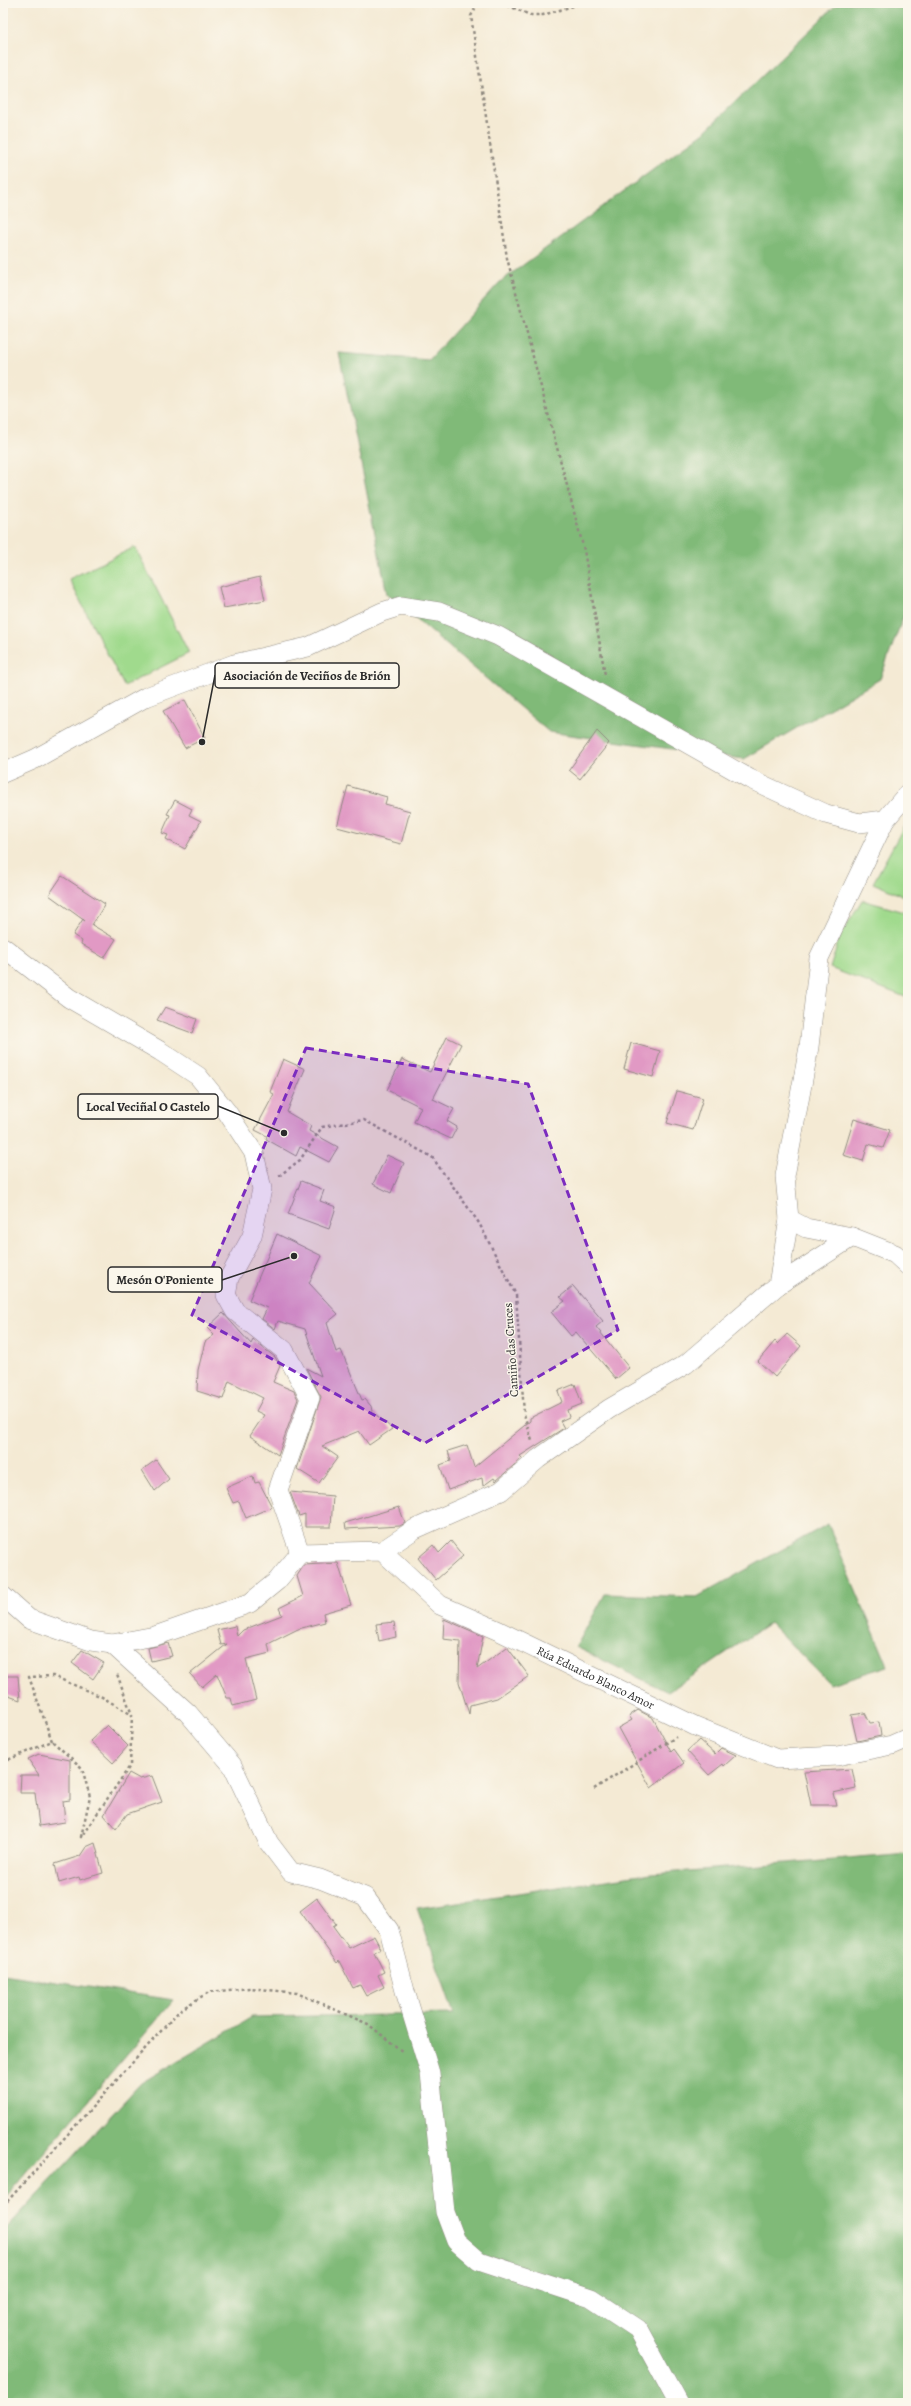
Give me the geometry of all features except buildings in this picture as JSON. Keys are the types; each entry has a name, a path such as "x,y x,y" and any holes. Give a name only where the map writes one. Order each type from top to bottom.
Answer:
{"street":[{"path":"3,773 49,751 146,697 234,664 308,647 382,612 401,606 439,612 498,636 750,779 826,814 859,823 885,820"},
{"path":"778,1285 789,1219 784,1176 809,1047 819,958 885,820 908,793"},
{"path":"3,947 68,998 160,1051 198,1076 227,1112 254,1152 262,1189 252,1236 229,1278 226,1295 235,1311 284,1350 310,1398 278,1490 300,1553"},
{"path":"789,1219 806,1228 852,1236 895,1254 908,1266"},
{"path":"300,1553 382,1551 415,1529 501,1491 538,1459 609,1408 686,1364 778,1285 852,1236"},
{"name":"Rúa Eduardo Blanco Amor","path":"382,1551 440,1605 499,1631 695,1726 777,1759 837,1756 892,1745 908,1738"},
{"path":"3,1596 29,1619 91,1641 112,1644 155,1636 250,1603 277,1582 300,1553"},
{"path":"112,1644 188,1713 232,1765 269,1843 291,1872 320,1880 366,1897 389,1930 405,1991 430,2073 444,2212 456,2241 479,2261 591,2298 638,2329 678,2403"}],"path":[{"path":"478,3 471,16 507,258 584,550 609,699"},
{"path":"502,3 530,15 543,15 582,3"},
{"name":"Camiño das Cruces","path":"262,1189 300,1160 322,1127 364,1120 432,1157 479,1224 516,1295 524,1414 538,1459"},
{"path":"117,1673 132,1715 130,1766 81,1837 90,1797 82,1768 52,1741 29,1677 53,1676 102,1697 132,1715"},
{"path":"594,1789 695,1726"},
{"path":"3,1762 52,1741"},
{"path":"3,2206 180,2010 208,1992 250,1988 297,1993 368,2024 406,2053"}],"highlighted area":[{"path":"306,1048 528,1084 618,1330 425,1443 192,1315"}],"green space":[{"path":"838,3 908,3 908,604 880,679 744,759 549,732 387,594 339,353 429,360 500,282 703,133"},
{"path":"135,547 189,653 124,686 69,579"},
{"path":"908,819 908,898 873,883"},
{"path":"862,900 908,913 908,998 830,968 840,936"},
{"path":"828,1524 888,1666 830,1684 770,1623 668,1692 576,1647 605,1594 697,1597"},
{"path":"908,1853 908,2403 3,2403 3,2232 141,2083 252,2017 454,2014 417,1908 640,1875"},
{"path":"3,1974 174,2000 3,2200"}],"place":[{"name":"Asociación de Veciños de Brión","path":"202,742"},
{"name":"Local Veciñal O Castelo","path":"284,1133"},
{"name":"Mesón O'Poniente","path":"294,1256"}]}
